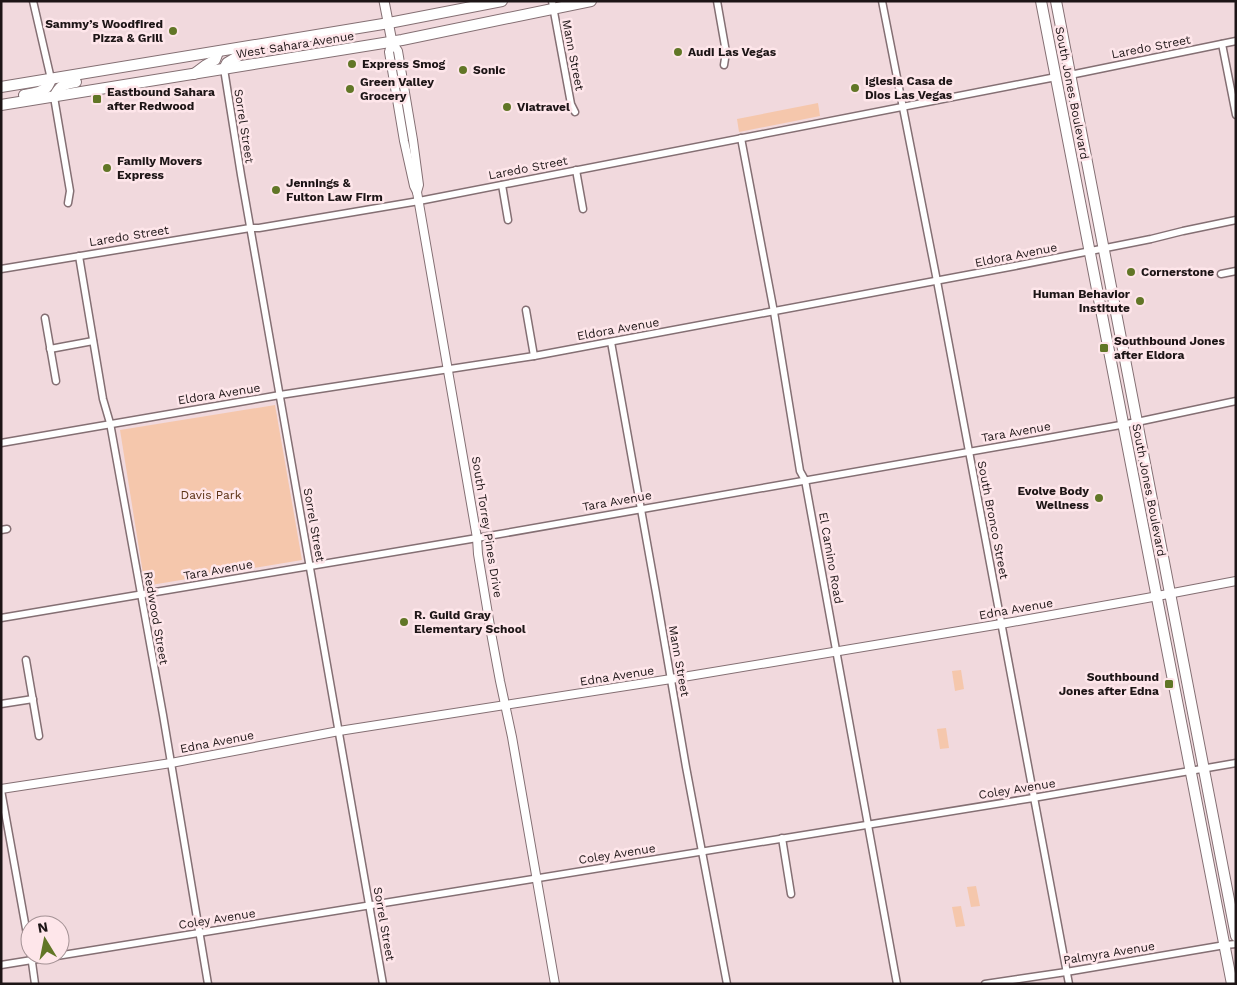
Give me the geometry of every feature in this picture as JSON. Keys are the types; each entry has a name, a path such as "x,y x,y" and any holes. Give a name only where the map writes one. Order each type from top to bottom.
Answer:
{"main road":[{"name":"South Torrey Pines Drive","path":"384,1 392,42"},
{"name":"West Sahara Avenue","path":"1,87 388,23 502,1"},
{"name":"West Sahara Avenue","path":"1,105 392,42 552,5 591,1"},
{"name":"South Jones Boulevard","path":"1041,1 1232,984"},
{"name":"South Jones Boulevard","path":"1056,1 1236,936"},
{"path":"224,70 226,63 237,57 246,47"},
{"path":"193,74 215,60 218,52"},
{"path":"54,97 57,90 66,83 101,76 110,70"},
{"path":"1056,77 1063,82 1066,96 1076,111"},
{"path":"1,100 35,93 48,87 51,79"}],"street":[{"path":"33,1 51,79"},
{"path":"718,1 726,52 724,65"},
{"name":"South Bronco Street","path":"882,1 937,281 1069,984"},
{"name":"Mann Street","path":"552,5 571,104 575,112"},
{"name":"Laredo Street","path":"1070,75 1236,41"},
{"name":"South Torrey Pines Drive","path":"392,42 398,51 413,140 419,185 417,192"},
{"name":"South Torrey Pines Drive","path":"392,42 389,52 404,142 419,201 477,538 492,638 512,736 555,984"},
{"path":"1222,44 1236,115"},
{"name":"Sorrel Street","path":"224,70 383,984"},
{"name":"Laredo Street","path":"1,269 419,201 1056,77"},
{"path":"54,97 70,191 68,203"},
{"name":"El Camino Road","path":"741,138 774,312 800,471 805,480 897,984"},
{"path":"404,142 413,140"},
{"path":"576,170 583,209"},
{"path":"502,185 508,220"},
{"name":"Eldora Avenue","path":"1,443 280,395 534,356 1103,249 1236,220"},
{"name":"Redwood Street","path":"79,256 103,399 110,424 141,594 208,984"},
{"path":"1221,274 1236,271"},
{"path":"526,310 534,356"},
{"path":"45,318 56,381"},
{"path":"50,349 93,341"},
{"name":"Mann Street","path":"611,342 727,984"},
{"name":"Tara Avenue","path":"1,618 477,538 969,452 1137,422 1236,401"},
{"name":"Edna Avenue","path":"1,790 170,763 339,731 506,706 1001,624 1236,580"},
{"path":"26,660 39,736"},
{"path":"1,704 32,699"},
{"name":"Coley Avenue","path":"70,952 702,852 1236,763"},
{"path":"1,790 24,915"},
{"path":"782,838 791,894"},
{"name":"Palmyra Avenue","path":"985,984 1236,944"},
{"name":"Coley Avenue","path":"1,965 20,961"},
{"path":"32,965 35,984"}],"green space":[{"path":"818,103 820,116 739,132 737,119"},
{"name":"Davis Park","path":"275,405 302,560 145,586 120,430"},
{"path":"961,670 964,689 955,691 952,671"},
{"path":"946,728 949,748 940,749 937,729"},
{"path":"976,886 980,906 971,907 967,887"},
{"path":"961,906 965,926 956,927 952,907"}],"place":[{"name":"Sammy’s Woodfired Pizza & Grill","path":"173,31"},
{"name":"Audi Las Vegas","path":"678,52"},
{"name":"Express Smog","path":"352,64"},
{"name":"Sonic","path":"463,70"},
{"name":"Iglesia Casa de Dios Las Vegas","path":"855,88"},
{"name":"Green Valley Grocery","path":"350,89"},
{"name":"Eastbound Sahara after Redwood","path":"97,99"},
{"name":"Viatravel","path":"507,107"},
{"name":"Family Movers Express","path":"107,168"},
{"name":"Jennings & Fulton Law Firm","path":"276,190"},
{"name":"Cornerstone","path":"1131,272"},
{"name":"Human Behavior Institute","path":"1140,301"},
{"name":"Southbound Jones after Eldora","path":"1104,348"},
{"name":"Evolve Body Wellness","path":"1099,498"},
{"name":"R. Guild Gray Elementary School","path":"404,622"},
{"name":"Southbound Jones after Edna","path":"1169,684"}]}
